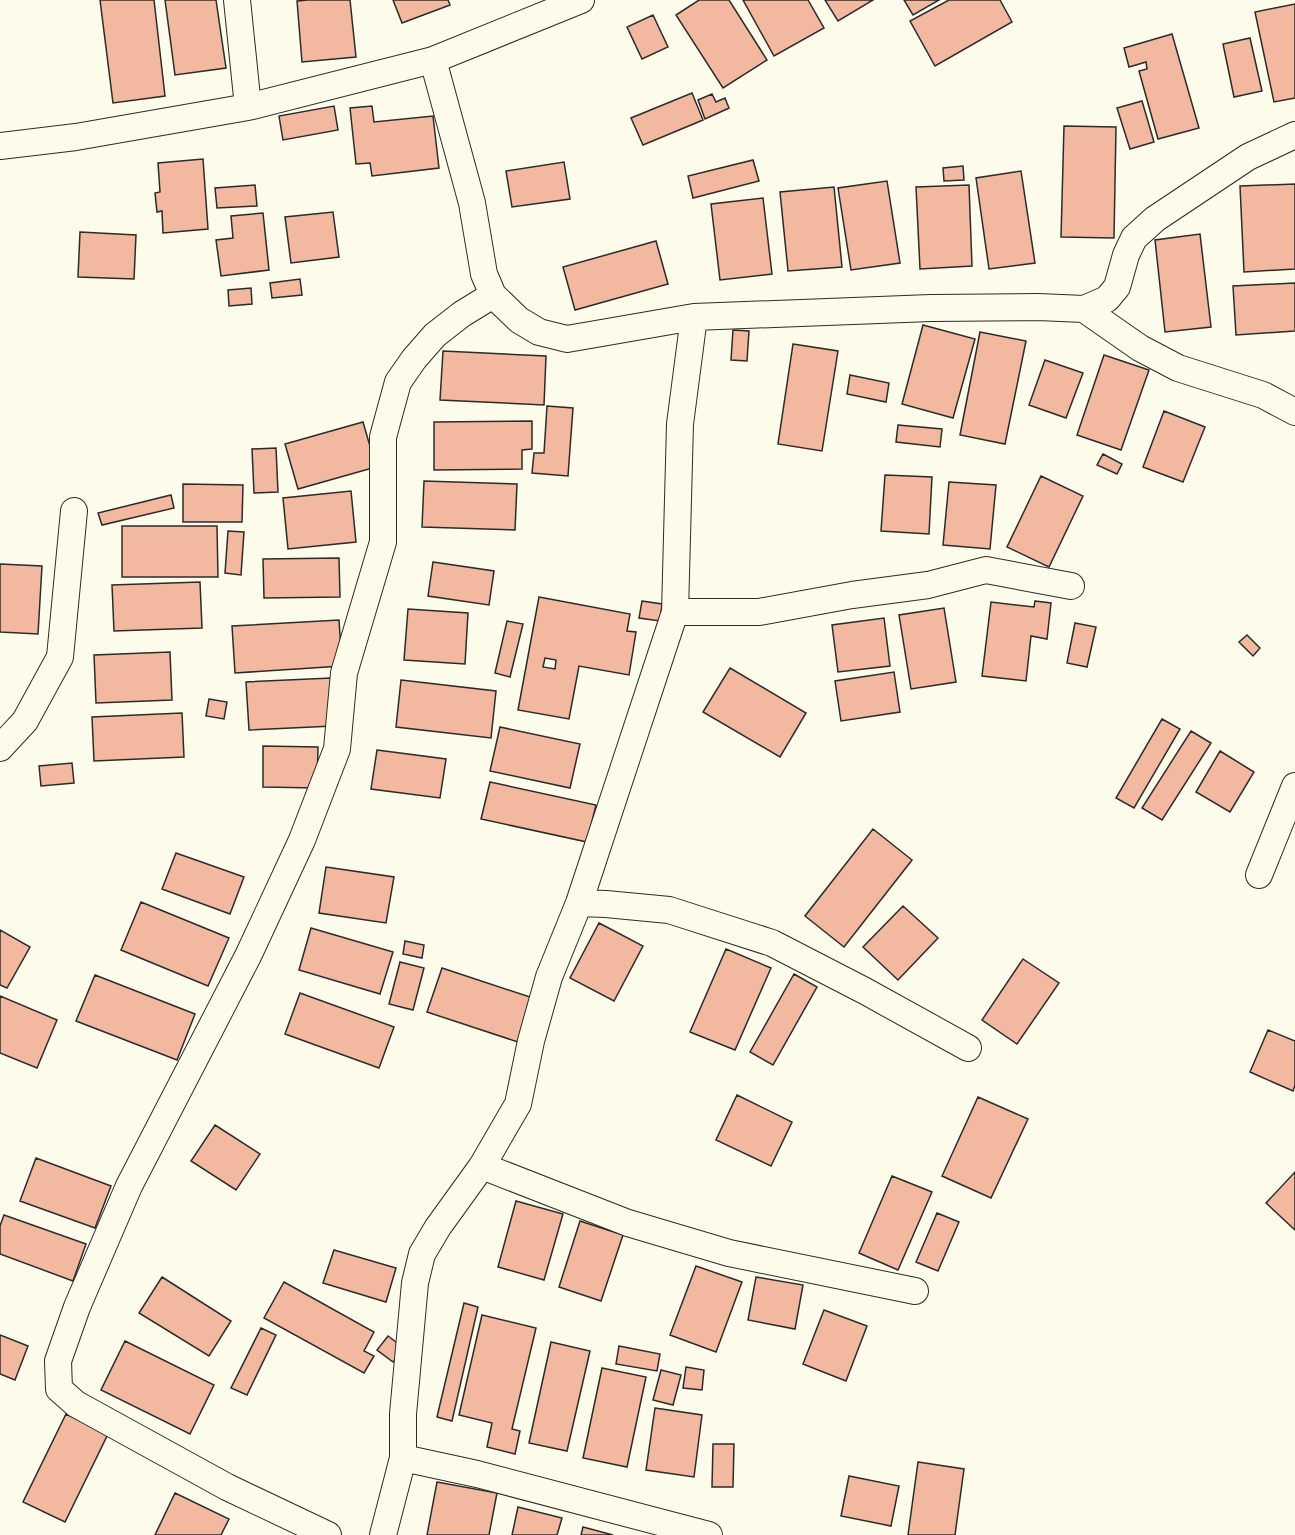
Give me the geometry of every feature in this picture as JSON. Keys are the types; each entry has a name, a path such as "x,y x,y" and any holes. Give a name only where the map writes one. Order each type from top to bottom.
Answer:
{"street":[{"path":"237,0 248,108"},
{"path":"0,146 76,137 248,108 433,60 581,0"},
{"path":"433,60 472,203 484,274 493,295 519,320 539,332 567,339 694,317 931,308 1084,309 1107,299 1118,287 1126,255 1134,238 1155,219 1248,157 1295,135"},
{"path":"328,1535 227,1487 76,1404 59,1389 58,1361 77,1307 129,1186 248,956 302,840 338,749 344,673 383,542 383,437 398,382 435,335 462,314 493,295"},
{"path":"1084,309 1140,348 1178,368 1263,395 1295,412"},
{"path":"383,1535 403,1458 403,1414 416,1283 422,1254 438,1227 482,1166 518,1104 531,1041 549,977 579,903 675,612 680,424 694,317"},
{"path":"0,748 25,721 60,657 74,511"},
{"path":"675,612 759,612 852,595 928,585 987,570 1071,586"},
{"path":"1259,875 1295,786"},
{"path":"579,903 669,910 772,942 968,1048"},
{"path":"482,1166 628,1223 729,1253 915,1291"},
{"path":"403,1458 477,1474 709,1535"}],"building":[{"path":"100,0 154,0 165,96 113,103"},
{"path":"165,0 216,0 226,68 175,75"},
{"path":"350,0 356,57 302,62 297,1"},
{"path":"393,0 448,0 450,5 402,23"},
{"path":"699,0 729,0 767,60 723,88 676,15"},
{"path":"743,0 808,0 824,28 774,56"},
{"path":"825,0 873,0 838,21"},
{"path":"904,0 939,0 913,15"},
{"path":"949,0 1000,0 1012,22 935,66 910,21"},
{"path":"1295,4 1295,98 1274,102 1255,12"},
{"path":"653,15 668,47 642,59 627,27"},
{"path":"1172,34 1199,128 1158,139 1139,71 1147,69 1146,62 1129,67 1124,48"},
{"path":"1250,38 1262,91 1234,97 1223,44"},
{"path":"692,93 703,120 643,145 631,118"},
{"path":"712,94 716,102 725,98 729,108 705,119 698,100"},
{"path":"1142,101 1154,142 1130,149 1117,108"},
{"path":"334,106 338,130 283,140 279,116"},
{"path":"372,106 374,122 433,116 439,168 372,176 370,163 356,164 350,108"},
{"path":"1064,126 1116,127 1114,238 1061,237"},
{"path":"203,159 208,229 163,233 162,211 157,212 155,193 160,192 158,163"},
{"path":"753,160 759,181 693,198 688,176"},
{"path":"564,162 570,199 512,207 506,171"},
{"path":"963,166 964,180 944,181 943,168"},
{"path":"1021,171 1035,263 989,269 976,178"},
{"path":"887,181 900,263 851,270 838,188"},
{"path":"1295,184 1295,269 1244,272 1240,186"},
{"path":"255,185 257,206 217,208 215,188"},
{"path":"969,185 972,266 920,269 916,187"},
{"path":"834,187 842,267 788,271 780,192"},
{"path":"763,198 772,274 720,280 711,204"},
{"path":"333,212 339,257 291,263 285,217"},
{"path":"263,213 269,270 221,276 216,240 233,238 231,216"},
{"path":"80,232 136,235 134,279 78,277"},
{"path":"1200,234 1211,327 1165,332 1155,240"},
{"path":"656,241 668,284 575,310 563,267"},
{"path":"300,279 302,295 272,298 270,283"},
{"path":"1295,283 1295,331 1236,335 1233,286"},
{"path":"251,288 252,304 229,306 228,290"},
{"path":"923,325 975,339 953,418 902,404"},
{"path":"733,330 749,331 747,361 731,360"},
{"path":"980,332 1026,341 1005,444 960,435"},
{"path":"793,344 838,351 822,451 778,444"},
{"path":"443,351 546,356 544,405 440,400"},
{"path":"1104,355 1149,370 1121,450 1077,435"},
{"path":"1045,360 1083,373 1066,418 1029,405"},
{"path":"850,375 889,383 886,402 847,394"},
{"path":"547,406 573,408 568,476 532,473 534,453 544,453"},
{"path":"1164,411 1205,427 1183,482 1143,467"},
{"path":"532,421 532,449 522,450 522,469 434,470 434,422"},
{"path":"363,422 376,467 298,489 285,444"},
{"path":"898,425 942,429 940,447 896,442"},
{"path":"276,448 278,492 254,493 252,449"},
{"path":"1103,454 1122,464 1117,474 1097,465"},
{"path":"885,475 932,477 929,534 881,531"},
{"path":"1041,476 1083,496 1049,567 1007,547"},
{"path":"424,481 517,484 515,530 422,527"},
{"path":"949,482 996,485 990,549 943,545"},
{"path":"183,484 243,485 242,522 183,522"},
{"path":"351,491 356,542 288,549 283,498"},
{"path":"171,495 174,508 102,525 98,513"},
{"path":"122,526 217,526 218,577 122,577"},
{"path":"228,531 244,532 241,575 225,573"},
{"path":"339,558 340,597 264,598 263,559"},
{"path":"433,562 494,571 489,605 428,596"},
{"path":"0,564 42,566 38,634 0,632"},
{"path":"200,582 202,628 114,631 112,585"},
{"path":"539,597 630,614 627,631 636,632 629,675 579,666 569,719 518,710","holes":["545,658 556,660 555,669 543,667"]},
{"path":"642,601 662,604 660,621 639,618"},
{"path":"1035,601 1051,603 1047,639 1031,636 1026,681 982,676 991,602 1034,607"},
{"path":"944,608 956,682 911,689 899,615"},
{"path":"408,609 468,613 465,664 404,660"},
{"path":"884,618 890,666 838,672 832,625"},
{"path":"339,620 342,666 235,673 232,626"},
{"path":"507,621 523,624 510,677 495,673"},
{"path":"1075,623 1096,627 1087,667 1067,663"},
{"path":"1247,635 1260,648 1253,656 1239,642"},
{"path":"170,652 172,700 96,703 94,655"},
{"path":"730,668 806,713 780,757 703,712"},
{"path":"894,672 900,712 841,721 835,681"},
{"path":"331,678 333,726 249,730 246,682"},
{"path":"401,680 496,691 491,738 396,727"},
{"path":"209,699 227,702 224,719 206,716"},
{"path":"182,713 184,757 94,761 92,717"},
{"path":"1162,719 1180,729 1134,808 1116,798"},
{"path":"500,727 580,744 570,788 490,771"},
{"path":"1191,731 1211,743 1162,820 1142,808"},
{"path":"263,746 318,747 317,788 263,787"},
{"path":"377,750 446,759 440,798 371,789"},
{"path":"1220,751 1254,772 1230,812 1196,792"},
{"path":"72,763 74,783 41,786 39,766"},
{"path":"490,782 596,805 587,842 481,819"},
{"path":"873,829 912,860 844,947 805,916"},
{"path":"176,853 244,877 230,914 162,889"},
{"path":"326,867 394,877 386,923 319,913"},
{"path":"141,902 229,938 208,986 121,950"},
{"path":"903,906 938,938 898,980 863,947"},
{"path":"599,923 643,946 614,1001 570,978"},
{"path":"311,928 393,952 380,994 299,970"},
{"path":"0,930 30,947 7,988 0,985"},
{"path":"405,941 424,945 422,958 403,954"},
{"path":"726,949 771,968 735,1050 690,1032"},
{"path":"1023,959 1059,983 1017,1044 982,1020"},
{"path":"400,962 424,968 413,1010 389,1004"},
{"path":"442,968 539,1000 524,1044 427,1012"},
{"path":"794,974 817,987 773,1065 750,1052"},
{"path":"95,975 195,1014 177,1060 76,1021"},
{"path":"300,993 394,1027 379,1068 285,1034"},
{"path":"0,996 57,1020 37,1068 0,1053"},
{"path":"1268,1030 1295,1041 1293,1091 1250,1072"},
{"path":"737,1095 792,1122 771,1166 716,1140"},
{"path":"978,1097 1028,1119 991,1198 942,1176"},
{"path":"215,1125 260,1154 236,1190 191,1161"},
{"path":"36,1158 111,1186 95,1228 20,1201"},
{"path":"1295,1172 1295,1230 1266,1203"},
{"path":"892,1176 932,1192 898,1270 859,1253"},
{"path":"516,1201 563,1214 544,1280 498,1267"},
{"path":"937,1213 959,1222 938,1271 916,1262"},
{"path":"4,1215 86,1244 73,1281 0,1254 0,1226"},
{"path":"580,1221 623,1235 601,1301 559,1287"},
{"path":"334,1250 396,1268 386,1302 323,1283"},
{"path":"696,1266 742,1282 716,1352 670,1335"},
{"path":"162,1277 231,1321 209,1356 139,1313"},
{"path":"756,1277 803,1285 795,1329 748,1320"},
{"path":"284,1282 374,1332 364,1351 374,1356 364,1373 264,1318"},
{"path":"464,1303 478,1307 452,1421 437,1417"},
{"path":"824,1310 867,1326 846,1381 803,1364"},
{"path":"482,1315 536,1328 512,1429 520,1431 515,1454 487,1447 492,1423 459,1415"},
{"path":"261,1328 276,1335 247,1395 231,1388"},
{"path":"0,1335 28,1346 15,1380 0,1374"},
{"path":"388,1336 404,1348 393,1362 377,1350"},
{"path":"125,1341 214,1385 190,1434 101,1390"},
{"path":"551,1342 590,1351 567,1451 529,1443"},
{"path":"619,1346 660,1354 657,1371 616,1364"},
{"path":"686,1367 704,1370 702,1390 683,1388"},
{"path":"602,1368 646,1377 627,1467 583,1458"},
{"path":"661,1370 681,1375 673,1405 653,1400"},
{"path":"655,1408 702,1415 694,1477 646,1470"},
{"path":"66,1414 108,1434 65,1522 23,1502"},
{"path":"713,1444 734,1444 733,1487 712,1487"},
{"path":"918,1462 964,1469 955,1535 908,1535"},
{"path":"849,1476 899,1486 891,1526 841,1516"},
{"path":"437,1482 497,1493 489,1535 427,1535"},
{"path":"175,1493 229,1519 221,1535 155,1535"},
{"path":"518,1507 562,1518 557,1535 512,1535"},
{"path":"583,1527 613,1535 581,1535"}]}
